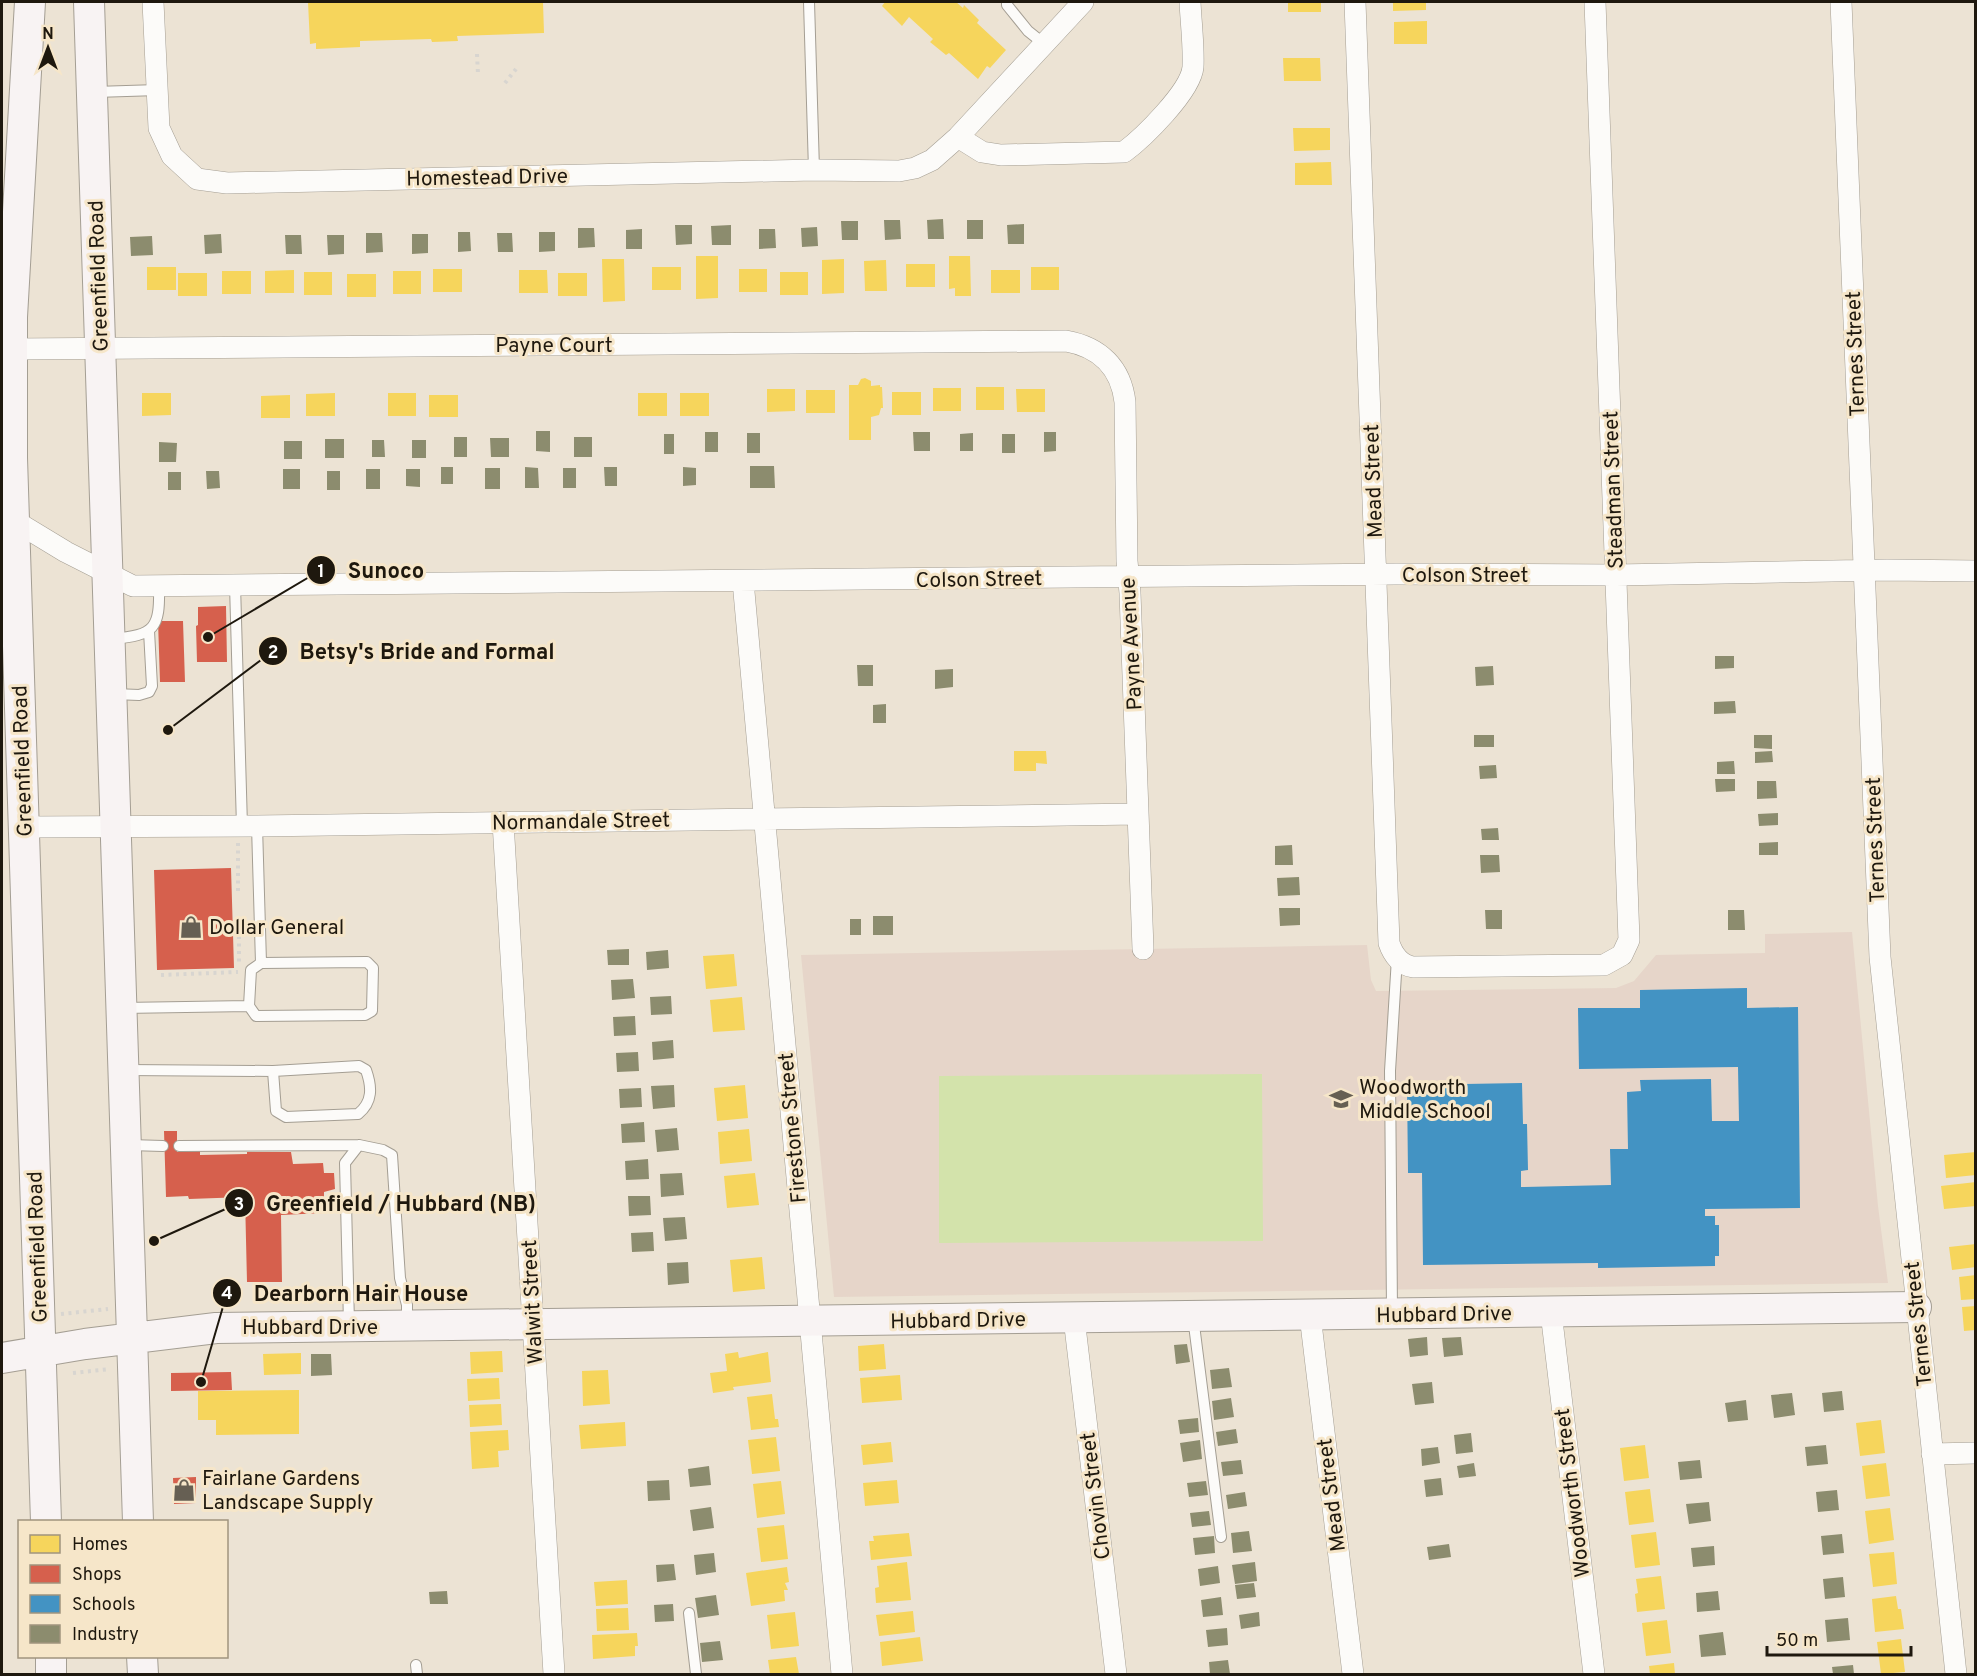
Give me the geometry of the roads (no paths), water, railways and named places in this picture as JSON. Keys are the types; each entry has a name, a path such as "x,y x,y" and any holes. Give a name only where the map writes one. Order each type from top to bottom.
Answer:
{"main road":[{"name":"Greenfield Road","path":"30,2 19,182 8,517 24,827 46,1520"},
{"name":"Greenfield Road","path":"89,2 138,1520"},
{"name":"Hubbard Drive","path":"2,1358 216,1328 1916,1307"},
{"path":"51,1658 51,1674"},
{"path":"142,1658 143,1674"}],"street":[{"name":"Homestead Drive","path":"153,2 159,128 172,156 196,179 227,183 814,170 899,171 915,168 932,160 958,137 1083,2"},
{"path":"958,137 982,152 1001,155 1124,152 1136,143 1183,92 1190,81 1193,68 1190,2"},
{"name":"Mead Street","path":"1355,2 1389,943 1397,958"},
{"name":"Steadman Street","path":"1397,958 1406,966 1413,967 1604,965 1622,954 1628,944 1630,932 1595,2"},
{"name":"Ternes Street","path":"1841,2 1880,957 1956,1674"},
{"name":"Payne Court","path":"12,350 1066,341 1079,343 1094,350"},
{"name":"Payne Avenue","path":"1094,350 1112,366 1124,390 1128,577 1143,949"},
{"name":"Colson Street","path":"8,517 107,574 133,586 743,582 1376,574 1616,575 1976,571"},
{"name":"Firestone Street","path":"743,582 842,1674"},
{"name":"Normandale Street","path":"24,827 246,831 503,822 1138,814"},
{"name":"Walwit Street","path":"503,822 554,1674"},
{"name":"Woodworth Street","path":"1551,1312 1594,1674"},
{"name":"Mead Street","path":"1310,1315 1353,1674"},
{"name":"Chovin Street","path":"1074,1318 1116,1674"},
{"path":"1932,1454 1976,1453"}],"lane":[{"path":"809,2 814,170"},
{"path":"1006,2 1028,31 1043,43"},
{"path":"92,92 158,90"},
{"path":"235,585 246,831 261,963"},
{"path":"109,639 136,637 153,628 158,612 159,586"},
{"path":"111,694 139,695 149,692 152,686 149,631"},
{"path":"1392,1314 1390,1071 1397,958"},
{"path":"367,962 373,968 372,1011 365,1015 256,1016 249,1006 250,970 261,963 367,962"},
{"path":"122,1008 249,1006"},
{"path":"123,1070 273,1071 359,1066 366,1070 369,1078 370,1100 366,1108 358,1114 286,1117 276,1111 273,1071"},
{"path":"179,1146 358,1144 383,1150 392,1155 400,1278 406,1305 406,1326"},
{"path":"349,1327 345,1163 358,1144"},
{"path":"126,1145 163,1146"},
{"path":"1193,1317 1221,1537"},
{"path":"689,1613 696,1674"}],"place":[{"name":"Sunoco","path":"208,637"},
{"name":"Betsy's Bride and Formal","path":"168,730"},
{"name":"Dollar General","path":"191,927"},
{"name":"Woodworth Middle School","path":"1341,1099"},
{"name":"Greenfield / Hubbard (NB)","path":"154,1241"},
{"name":"Dearborn Hair House","path":"201,1382"},
{"name":"Fairlane Gardens Landscape Supply","path":"184,1490"}]}
